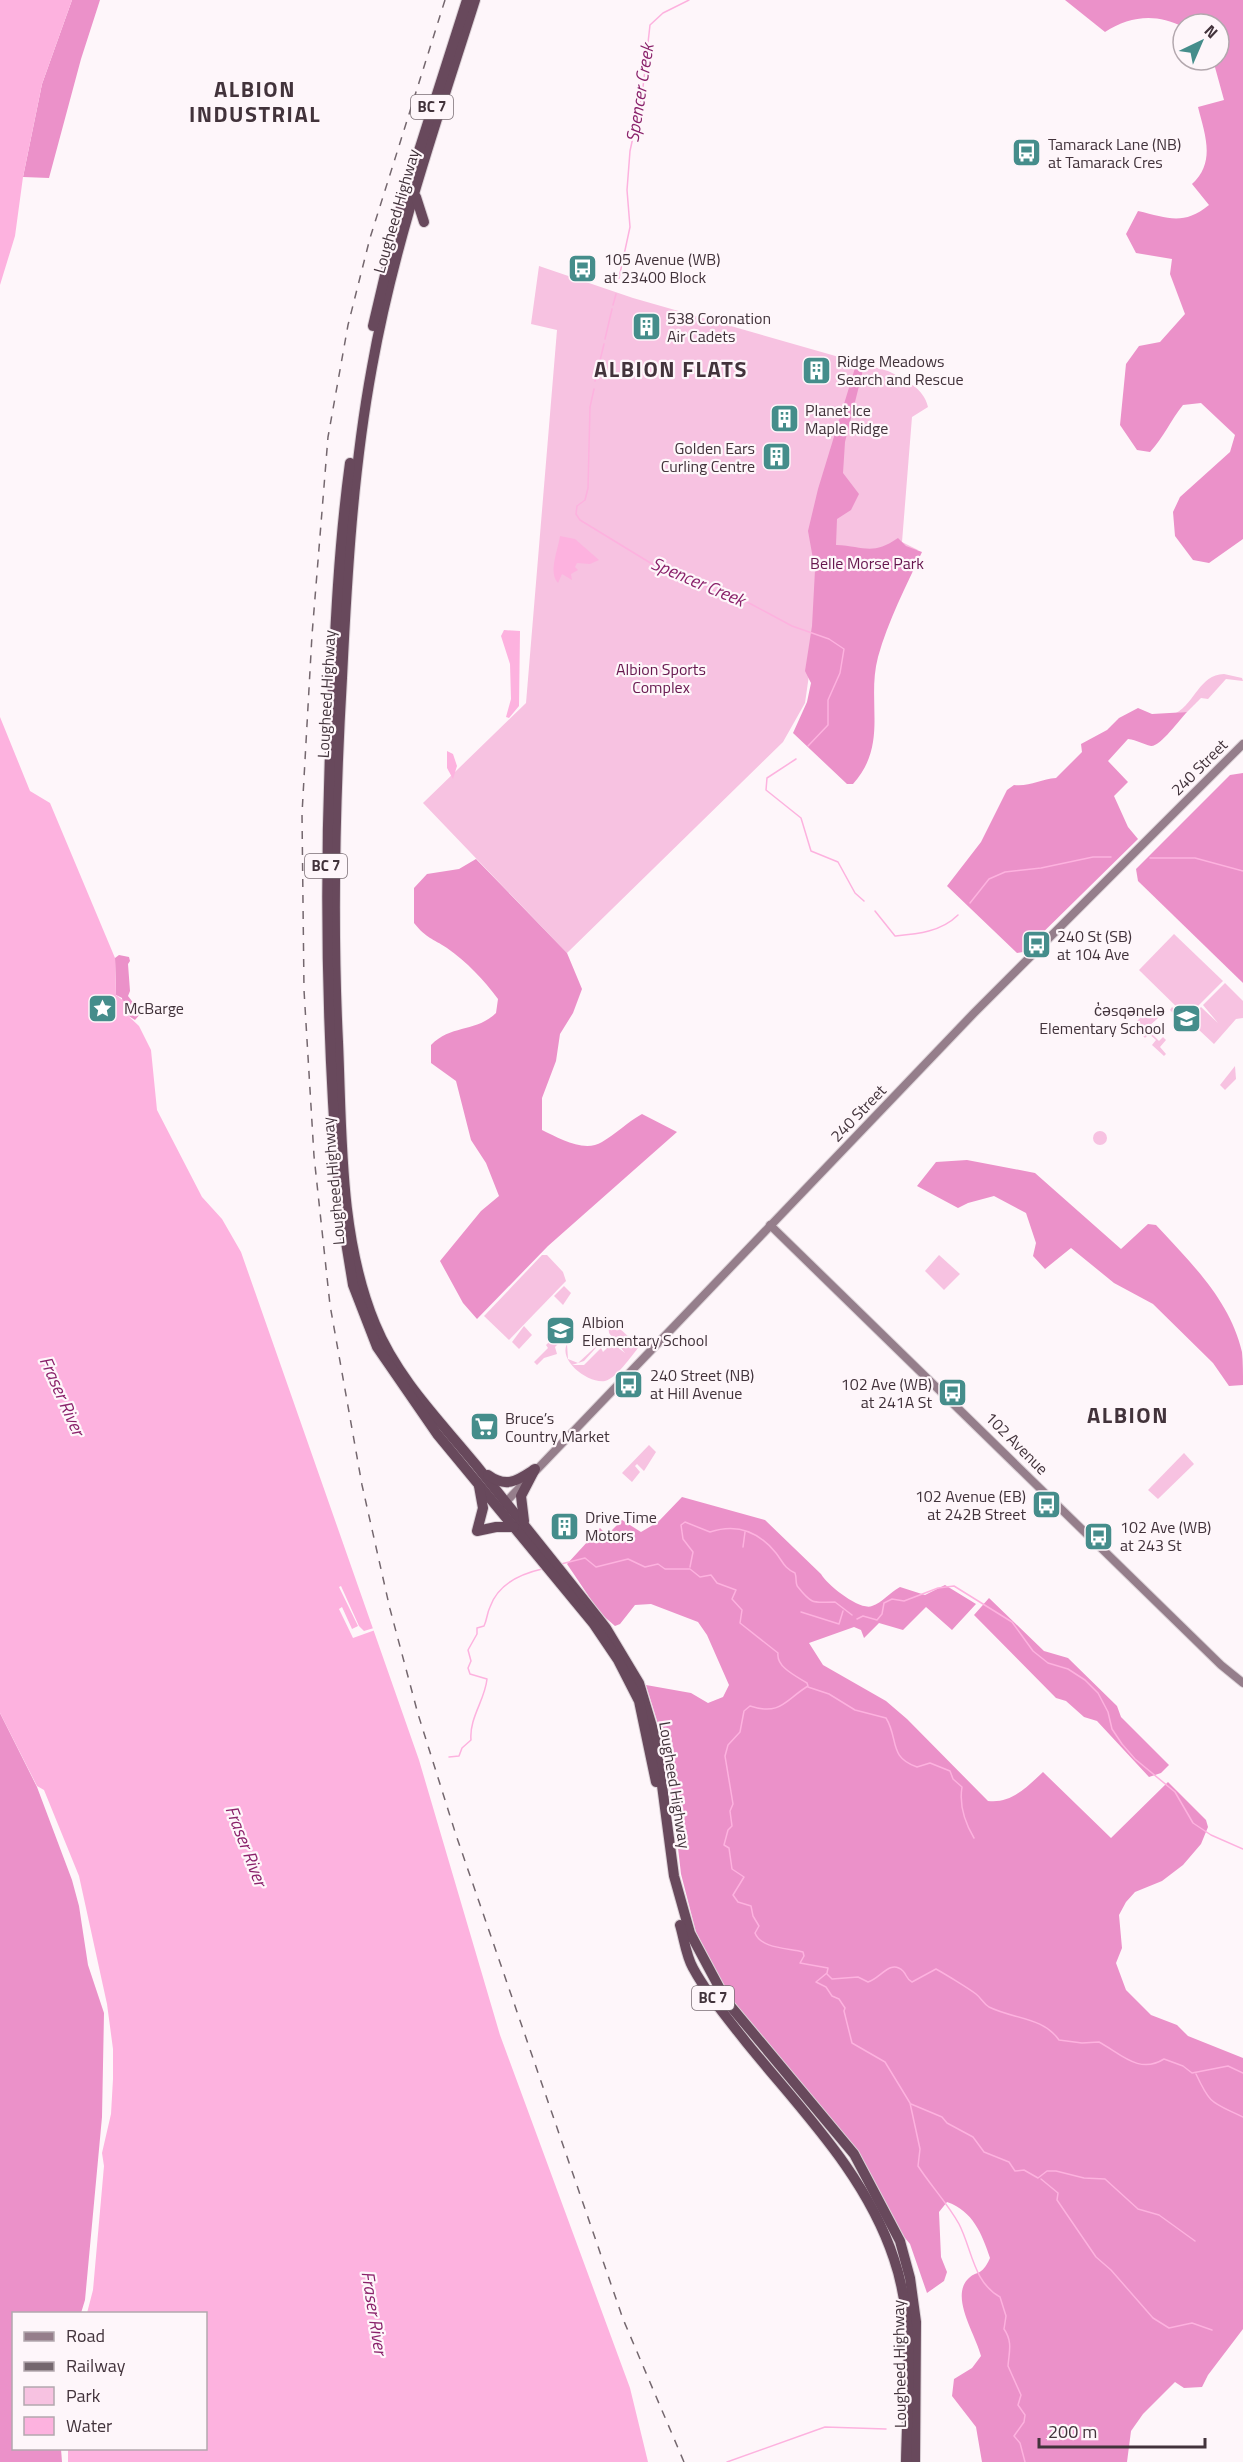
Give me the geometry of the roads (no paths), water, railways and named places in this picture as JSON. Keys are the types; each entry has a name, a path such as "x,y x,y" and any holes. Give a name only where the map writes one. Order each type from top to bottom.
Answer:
{"highway":[{"name":"Lougheed Highway","path":"467,0 401,207 365,366 343,528 334,645 326,865 327,966 334,1129 348,1262 361,1308 377,1347 419,1410 478,1483 503,1506"},
{"name":"Lougheed Highway","path":"475,0 416,194 382,318 357,467 346,591 334,919 342,1138 354,1249 363,1291 376,1327 392,1356 420,1397 478,1468 503,1506 606,1628 639,1683 656,1740 674,1876 690,1933 727,2002 854,2154 891,2221 910,2278 916,2322 915,2462"},
{"path":"416,194 417,206 424,222"},
{"path":"478,1468 503,1484 516,1481 535,1469"},
{"path":"478,1483 483,1508 477,1531 496,1527 520,1527 520,1503 535,1469"},
{"name":"Lougheed Highway","path":"520,1527 593,1623 618,1660 639,1701 660,1804 672,1898 692,1967 730,2022 848,2166 874,2210 886,2236 898,2273 906,2312 906,2462"}],"main road":[{"name":"240 Street","path":"503,1506 535,1469 1012,975 1243,744"},
{"name":"102 Avenue","path":"770,1225 1221,1665 1243,1683"}],"water":[{"path":"0,0 72,0 42,84 23,177 15,236 0,285"},
{"path":"560,536 575,539 599,560 590,564 577,563 575,567 578,570 571,574 572,580 562,574 558,583 554,573 554,561"},
{"path":"504,630 520,631 519,706 509,718 506,717 511,699 510,664 501,636"},
{"name":"Fraser River","path":"0,717 30,791 50,803 115,958 116,995 124,1001 123,1011 139,1026 151,1050 157,1110 202,1197 222,1219 241,1252 419,1760 500,2035 630,2388 648,2462 68,2462 68,2450 207,2450 207,2312 87,2312 93,2290 104,2166 102,2153 111,2114 113,2049 107,2004 79,1876 44,1790 37,1786 0,1713"},
{"path":"447,751 453,754 457,766 453,779 447,768"}],"waterway":[{"name":"Spencer Creek","path":"619,278 630,227 627,190 630,151 642,96 650,25 663,13 689,0"},
{"name":"Spencer Creek","path":"613,305 616,294"},
{"name":"Spencer Creek","path":"605,339 612,309"},
{"name":"Spencer Creek","path":"595,381 604,344"},
{"name":"Spencer Creek","path":"594,389 590,407 588,488 585,500 577,506 576,514 580,520 657,567 696,581 726,597 749,603 792,626 829,639 844,649 840,673 828,700 828,725 808,746"},
{"name":"Spencer Creek","path":"796,759 767,778 766,790 801,818 811,851 838,862 855,893 864,901"},
{"name":"Spencer Creek","path":"970,903 989,879 1005,872 1041,868 1093,857 1111,857"},
{"name":"Spencer Creek","path":"1150,858 1195,858 1243,871"},
{"name":"Spencer Creek","path":"875,911 895,936 936,929 958,915"},
{"path":"690,1567 693,1552 683,1539 681,1525 685,1522 710,1532 720,1529 747,1531 769,1546 786,1567 795,1573 797,1586 807,1597 814,1602 835,1602 852,1615"},
{"path":"743,1547 745,1532"},
{"path":"561,1564 585,1558 596,1567 628,1559 645,1567 658,1564 665,1569 690,1569 700,1577 711,1575 717,1583 736,1590 732,1599 742,1610 740,1623 778,1653 783,1667 807,1683 808,1686 776,1708 760,1709 750,1706 744,1711 740,1732 728,1745 725,1756 733,1804 730,1811 732,1826 728,1830 724,1845 729,1848 732,1869 744,1877 733,1895 738,1902 751,1906 753,1916 759,1926 755,1933 763,1942 803,1952 804,1956 800,1963 828,1968 827,1973 816,1982 826,1987 845,2008 852,2043 885,2062 910,2103 920,2149 918,2166 959,2224 984,2283 1000,2297 1006,2316 1004,2329 1010,2352 1008,2366 1021,2395 1018,2405 1025,2415 1024,2422 1014,2436 1020,2443 1025,2462"},
{"path":"449,1757 459,1756 462,1748 471,1740 472,1724 486,1687 487,1679 470,1674 468,1668 471,1661 468,1650 477,1634 477,1628 484,1626 489,1609 504,1586 518,1577 542,1569"},
{"path":"857,1619 863,1616 877,1620 882,1614 884,1603 892,1599 904,1601 938,1588 954,1586 1012,1622 1033,1651 1048,1663 1068,1669 1085,1680 1098,1693 1108,1712 1112,1729 1122,1744 1135,1759 1175,1792 1193,1823 1211,1835 1243,1849"},
{"path":"801,1612 839,1624 843,1611"},
{"path":"808,1687 829,1694 855,1710 886,1718 895,1747 908,1763 917,1767 930,1763 950,1771 953,1779 962,1787 963,1813 974,1838"},
{"path":"827,1974 832,1979 858,1977 868,1982 885,1970 894,1967 903,1971 912,1982 936,1969 976,1994 989,2007 1045,2027 1059,2040 1082,2043 1099,2042 1138,2064 1146,2065 1164,2059 1183,2066 1192,2073 1228,2066 1243,2073"},
{"path":"1196,2074 1209,2098 1243,2117"},
{"path":"911,2104 942,2117 947,2123 973,2137 984,2152 1009,2162 1015,2171 1024,2170 1038,2178 1047,2171 1056,2171 1084,2178 1105,2179 1138,2209 1159,2215 1195,2241"},
{"path":"1041,2179 1058,2193 1057,2200 1096,2257 1111,2270 1153,2318 1169,2328 1192,2323 1212,2330"},
{"path":"727,2462 825,2427 886,2429"}],"railway":[{"path":"445,0 370,238 348,325 328,437 312,635 302,814 304,990 314,1156 330,1305 362,1485 390,1609 418,1714 456,1835 623,2319 684,2462"}],"place":[{"name":"Tamarack Lane (NB) at Tamarack Cres","path":"1027,153"},
{"name":"105 Avenue (WB) at 23400 Block","path":"583,268"},
{"name":"538 Coronation Air Cadets","path":"646,327"},
{"name":"Ridge Meadows Search and Rescue","path":"816,370"},
{"name":"Planet Ice Maple Ridge","path":"784,419"},
{"name":"Golden Ears Curling Centre","path":"776,457"},
{"name":"240 St (SB) at 104 Ave","path":"1036,945"},
{"name":"McBarge","path":"103,1008"},
{"name":"c̓əsqənelə Elementary School","path":"1186,1019"},
{"name":"Albion Elementary School","path":"561,1331"},
{"name":"240 Street (NB) at Hill Avenue","path":"629,1384"},
{"name":"102 Ave (WB) at 241A St","path":"953,1393"},
{"name":"Bruce’s Country Market","path":"484,1427"},
{"name":"102 Avenue (EB) at 242B Street","path":"1047,1505"},
{"name":"Drive Time Motors","path":"564,1526"},
{"name":"102 Ave (WB) at 243 St","path":"1099,1536"}],"district":[{"name":"ALBION INDUSTRIAL","path":"255,102"},
{"name":"ALBION FLATS","path":"671,369"},
{"name":"ALBION","path":"1128,1415"}],"park label":[{"name":"Belle Morse Park","path":"867,563"},
{"name":"Albion Sports Complex","path":"661,678"}]}
